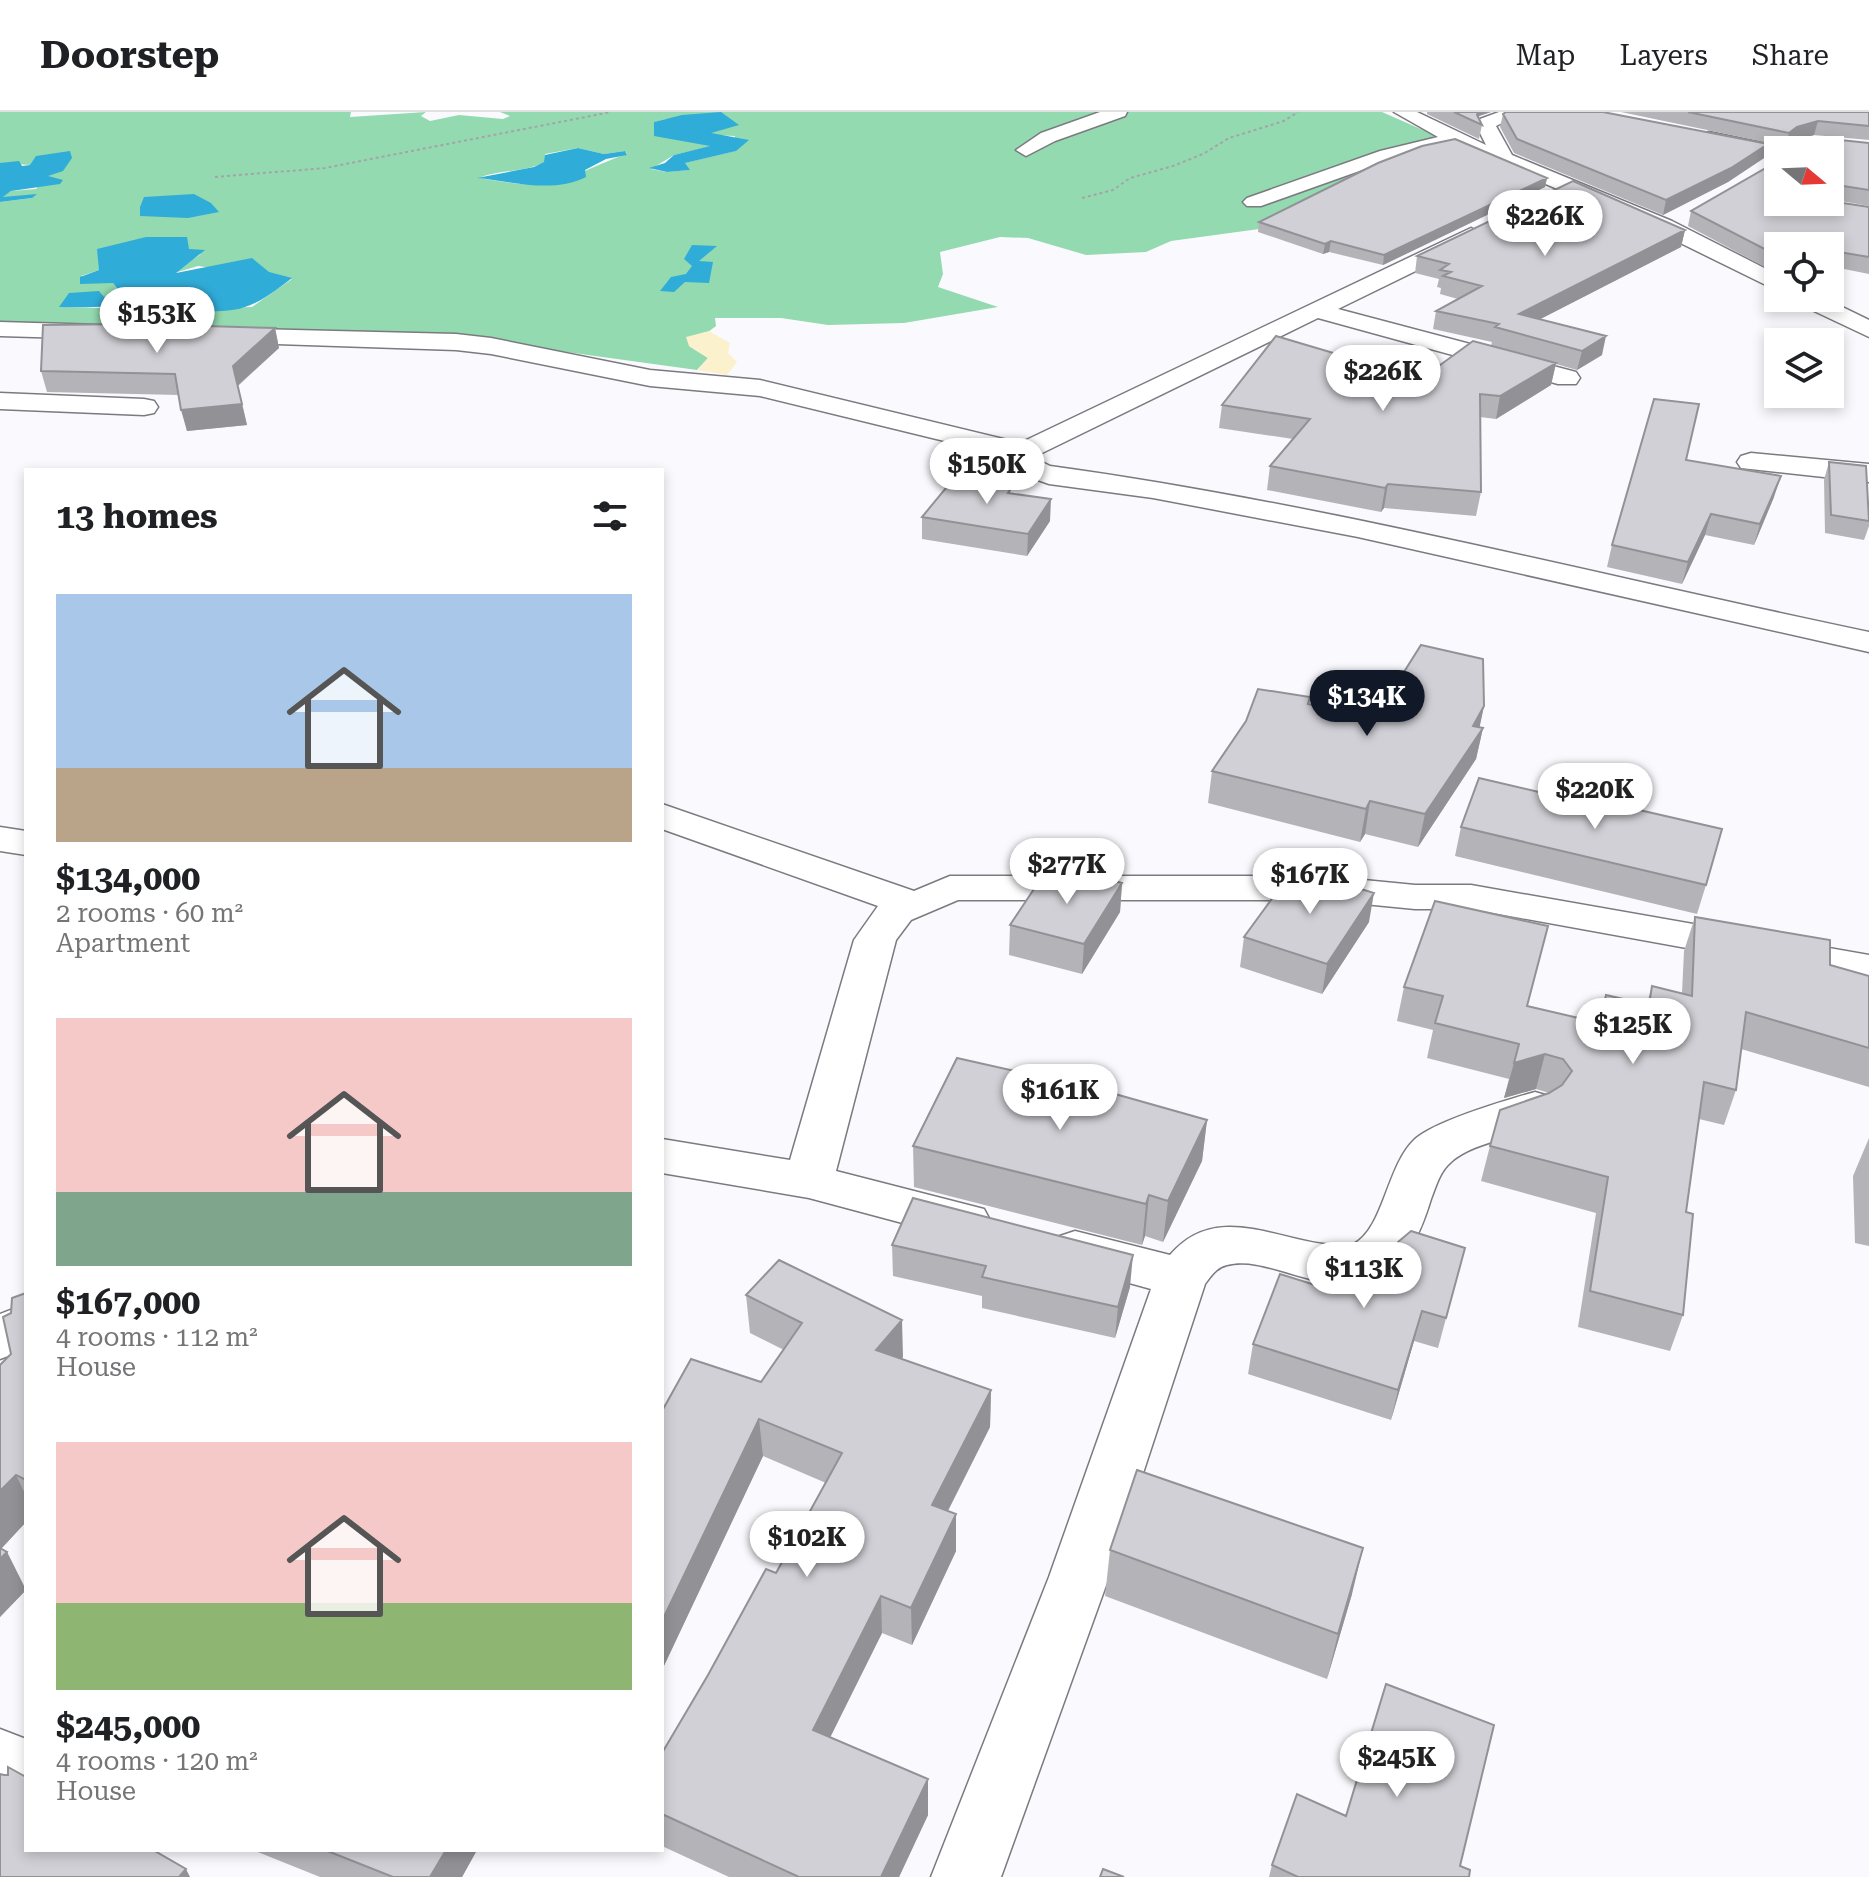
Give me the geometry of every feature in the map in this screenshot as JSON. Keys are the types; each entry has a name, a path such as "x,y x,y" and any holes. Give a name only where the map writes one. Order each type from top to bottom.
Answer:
{"street":[{"path":"1026,150 1048,137 1118,112"},
{"path":"1403,112 1456,139 1570,186 1673,222 1764,276"},
{"path":"1503,157 1481,118 1516,112"},
{"path":"1685,134 1764,149"},
{"path":"1254,202 1387,155 1456,139"},
{"path":"1542,200 1570,186"},
{"path":"192,334 456,342 491,346 650,378 760,388 1023,452 1499,221"},
{"path":"1315,310 1567,378"},
{"path":"1833,312 1869,330"},
{"path":"0,329 129,332"},
{"path":"0,401 144,407"},
{"path":"1023,452 1026,465 1032,471 1049,475 1193,495 1324,520 1729,615 1869,642"},
{"path":"1751,462 1869,473"},
{"path":"664,817 911,904"},
{"path":"0,839 24,843"},
{"path":"809,1181 875,940 896,911 928,900 950,888 1323,888 1415,897 1471,897 1869,968"},
{"path":"966,1877 1079,1577 1181,1277 1188,1266 1212,1247 1237,1244 1336,1266 1359,1264 1376,1256 1399,1227 1408,1186 1434,1149 1535,1108"},
{"path":"664,1156 809,1181 1181,1277"},
{"path":"0,1338 24,1326"},
{"path":"0,1760 24,1774"}],"path":[{"path":"215,177 325,168 611,112"},
{"path":"1082,198 1113,190 1130,178 1173,166 1229,138 1284,121 1298,112"}],"green space":[{"path":"0,112 351,112 350,117 426,112 421,116 430,121 459,115 503,119 510,116 500,112 1382,112 1448,141 1274,227 1171,241 1146,252 1086,255 1028,238 1000,237 940,252 943,274 938,287 998,307 904,323 828,325 781,318 715,318 716,326 689,346 708,358 697,370 442,335 0,327 0,202 32,198 1,198 11,191 36,189 46,177 30,165 0,163","holes":["666,119 712,135 735,136 735,151 684,163 689,170 666,172 651,169 674,155 712,146 689,141 655,122","578,148 604,154 625,151 627,154 552,183 511,183 479,178 537,165 545,162 545,154","201,254 171,274 198,266 292,279 252,307 174,309 136,304 99,308 60,307 123,294 113,283 81,276 99,270"]}],"sand":[{"path":"709,331 730,343 728,353 737,362 727,375 697,370 708,358 689,346 686,337"}],"water":[{"path":"721,112 739,125 711,133 749,140 736,151 685,163 690,170 667,172 649,168 665,163 674,155 710,146 654,136 654,122 682,115"},
{"path":"578,148 604,154 625,151 627,155 606,159 585,170 586,177 560,185 477,178 534,167 544,162 545,155"},
{"path":"70,151 72,158 63,171 48,176 63,180 60,184 11,191 3,197 37,194 32,198 0,202 0,163 19,161 22,166 30,165 36,156"},
{"path":"194,194 211,203 219,212 188,218 140,216 144,197"},
{"path":"146,237 187,237 189,249 205,250 176,273 252,258 269,272 292,278 249,306 225,311 59,307 69,293 99,291 104,297 122,294 113,283 80,284 80,277 99,270 97,249"},
{"path":"692,245 717,246 699,261 713,262 709,283 685,282 674,292 660,291 671,277 686,274 692,266 684,259"}],"building":[{"path":"1454,112 1478,112 1482,125"},
{"path":"1603,112 1764,143 1764,147 1731,168 1666,200 1517,139 1503,114"},
{"path":"1688,112 1869,112 1869,126 1818,121 1797,127 1789,133"},
{"path":"1455,139 1547,178 1384,255 1331,241 1325,244 1259,222 1378,163 1422,146"},
{"path":"1844,140 1869,143 1869,190 1844,186"},
{"path":"1764,169 1764,216 1844,216 1844,203 1869,207 1869,257 1844,253 1844,232 1764,232 1764,249 1691,211"},
{"path":"1573,181 1685,230 1519,314 1606,336 1582,351 1495,327 1499,324 1436,311 1482,286 1443,276 1451,272 1440,270 1449,264 1417,256"},
{"path":"43,325 275,328 233,366 242,404 181,410 175,374 41,371"},
{"path":"1276,336 1421,379 1473,341 1556,363 1500,396 1480,394 1481,492 1388,484 1385,488 1270,466 1310,419 1222,405"},
{"path":"1654,399 1699,404 1686,460 1781,476 1760,524 1711,514 1688,562 1612,545"},
{"path":"1829,462 1866,466 1869,521 1831,515"},
{"path":"955,477 1013,486 1008,493 1051,499 1028,534 922,517"},
{"path":"1421,645 1483,659 1484,706 1473,726 1483,728 1425,814 1370,801 1366,809 1212,771 1246,721 1258,689 1310,697 1308,704 1375,718"},
{"path":"1479,778 1611,809 1613,804 1722,829 1706,885 1461,827"},
{"path":"1044,874 1085,874 1122,883 1084,944 1010,925"},
{"path":"1290,874 1313,874 1374,893 1327,964 1244,937"},
{"path":"1435,901 1548,926 1527,1006 1600,1023 1606,995 1649,1005 1652,986 1692,996 1695,917 1830,940 1830,965 1869,976 1869,1048 1746,1012 1736,1090 1704,1082 1686,1212 1693,1214 1683,1315 1590,1291 1608,1177 1490,1146 1500,1110 1549,1093 1562,1085 1572,1071 1563,1059 1545,1054 1514,1063 1519,1044 1435,1023 1443,996 1404,987"},
{"path":"957,1058 1108,1092 1207,1120 1168,1201 1149,1195 1146,1204 913,1146"},
{"path":"913,1198 1133,1255 1118,1307 982,1277 986,1266 892,1245"},
{"path":"1411,1231 1465,1248 1446,1318 1422,1311 1398,1390 1253,1344 1280,1274 1331,1290 1342,1257 1373,1254 1393,1259 1398,1242"},
{"path":"779,1260 902,1320 876,1350 991,1390 932,1505 956,1514 911,1608 881,1596 813,1730 928,1779 881,1877 799,1877 664,1815 664,1750 766,1569 776,1573 842,1453 759,1419 664,1617 664,1407 691,1359 761,1382 802,1323 746,1295"},
{"path":"24,1294 24,1479 16,1475 0,1491 0,1365 11,1354 3,1317 11,1313 12,1298"},
{"path":"1137,1470 1363,1548 1338,1634 1110,1550"},
{"path":"1386,1684 1494,1725 1460,1866 1470,1870 1469,1877 1298,1877 1272,1865 1297,1794 1346,1816"},
{"path":"8,1767 24,1776 24,1852 156,1852 186,1869 179,1877 0,1877 0,1774 8,1775"},
{"path":"330,1852 445,1852 430,1877 393,1877"},
{"path":"1103,1869 1124,1877 1100,1877"}]}
